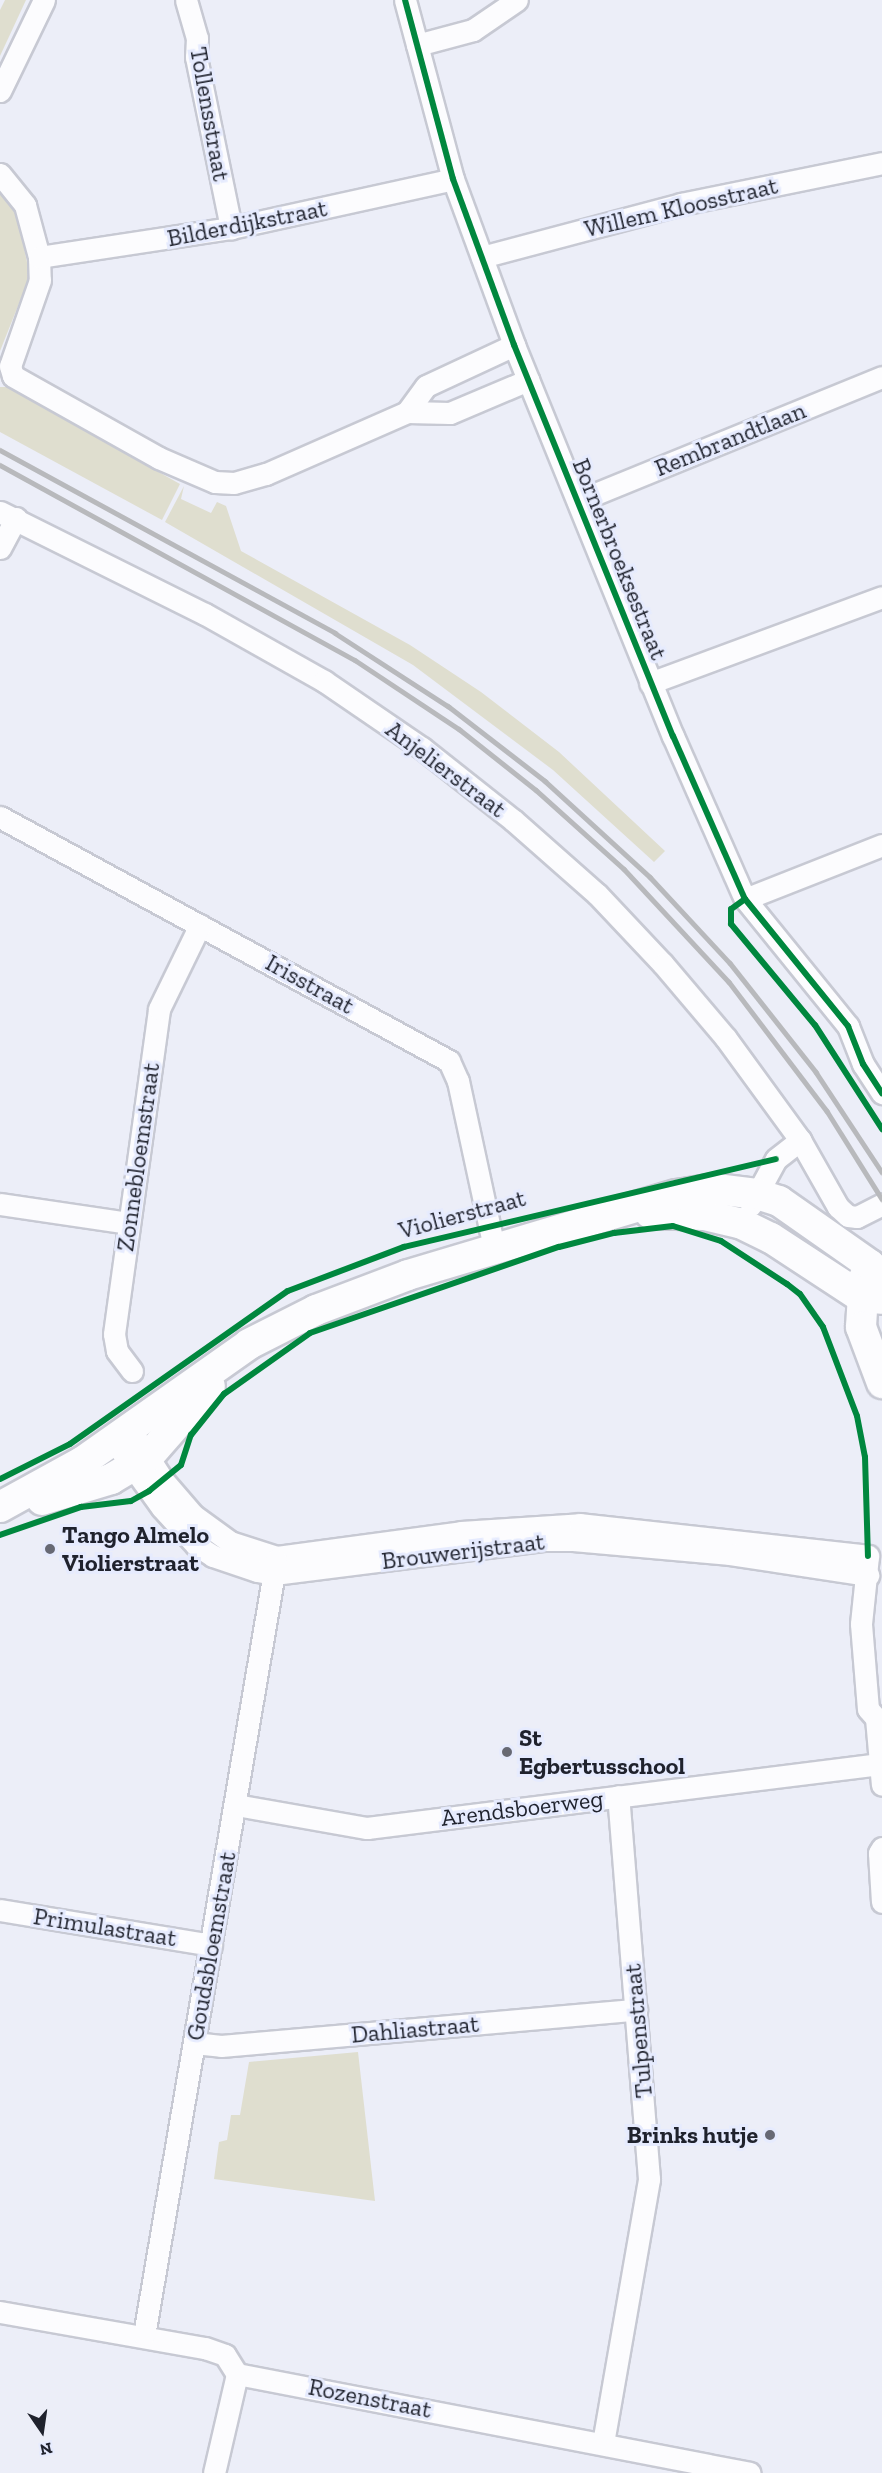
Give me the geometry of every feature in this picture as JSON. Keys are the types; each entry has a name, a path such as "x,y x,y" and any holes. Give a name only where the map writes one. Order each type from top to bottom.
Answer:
{"main road":[{"name":"Violierstraat","path":"0,1507 122,1435 249,1344 316,1310 494,1248 615,1216 677,1195 716,1189 758,1194 779,1201 875,1278"},
{"name":"Violierstraat","path":"615,1216 671,1212 740,1223 771,1238 875,1278"},
{"path":"875,1278 861,1327 882,1383"},
{"name":"Violierstraat","path":"0,1514 111,1479 140,1462 249,1344"}],"street":[{"path":"0,91 44,0"},
{"name":"Tollensstraat","path":"186,0 197,38 196,57 231,228"},
{"name":"Bornerbroeksestraat","path":"405,0 453,179 514,345 650,683 745,899 848,1026 863,1064 882,1093"},
{"path":"417,45 473,30 517,0"},
{"name":"Willem Kloosstraat","path":"482,257 681,204 882,163"},
{"path":"0,174 25,205 39,257 40,280 31,316 10,366 12,376 159,458 206,478 234,483 266,474 407,412 450,413 528,380"},
{"name":"Bilderdijkstraat","path":"39,257 231,228 453,179"},
{"path":"407,412 426,386 514,345"},
{"name":"Rembrandtlaan","path":"578,501 882,377"},
{"path":"0,548 8,515"},
{"name":"Anjelierstraat","path":"8,515 205,614 324,681 467,784 597,894 663,964 725,1037 801,1140 838,1207 848,1216 857,1217 880,1206"},
{"path":"650,683 882,597"},
{"name":"Irisstraat","path":"0,818 449,1061 458,1081 494,1248"},
{"path":"745,899 882,845"},
{"name":"Zonnebloemstraat","path":"132,1371 117,1351 114,1334 159,1009 200,925"},
{"path":"740,1223 776,1160 801,1140"},
{"path":"0,1204 128,1223"},
{"name":"Brouwerijstraat","path":"122,1435 196,1545 235,1566 275,1565 461,1532 580,1524 867,1574 861,1624 868,1709 876,1718 881,1775"},
{"name":"Goudsbloemstraat","path":"144,2335 275,1565"},
{"name":"Arendsboerweg","path":"236,1804 367,1828 618,1796 881,1775"},
{"name":"Tulpenstraat","path":"603,2443 649,2179 618,1796"},
{"path":"882,1848 882,1902"},
{"name":"Primulastraat","path":"0,1910 211,1945"},
{"name":"Dahliastraat","path":"194,2043 221,2046 636,2010"},
{"path":"0,2312 144,2335 225,2355 237,2374 214,2473"},
{"name":"Rozenstraat","path":"237,2374 750,2473"}],"shaded area":[{"path":"5,0 26,0 0,56 0,10"},
{"path":"0,192 16,210 30,276 0,351"},
{"path":"0,387 7,387 180,484 162,520 0,432"},
{"path":"184,486 181,499 211,513 217,502 226,506 241,551 410,645 481,692 559,752 665,851 654,862 553,770 413,665 165,522"},
{"path":"358,2052 375,2201 214,2179 219,2142 227,2140 231,2115 240,2115 249,2062"}],"railway":[{"path":"0,450 335,633 448,706 545,781 650,877 730,963 816,1072 882,1172"},
{"path":"0,465 355,660 459,729 536,790 624,869 729,982 827,1111 882,1199"}],"cycle path":[{"path":"405,0 453,179 514,345 673,736 745,899 848,1026 863,1064 882,1093"},
{"path":"745,899 731,909 731,924 815,1025 882,1129"},
{"path":"0,1479 70,1444 288,1291 404,1247 776,1159"},
{"path":"0,1535 81,1507 131,1501 149,1491 181,1465 191,1435 224,1394 310,1333 559,1247 614,1233 673,1226 721,1241 787,1284 800,1294 823,1327 857,1416 865,1457 868,1556"}],"place":[{"name":"Tango Almelo Violierstraat","path":"50,1549"},
{"name":"St Egbertusschool","path":"507,1752"},
{"name":"Brinks hutje","path":"770,2135"}]}
